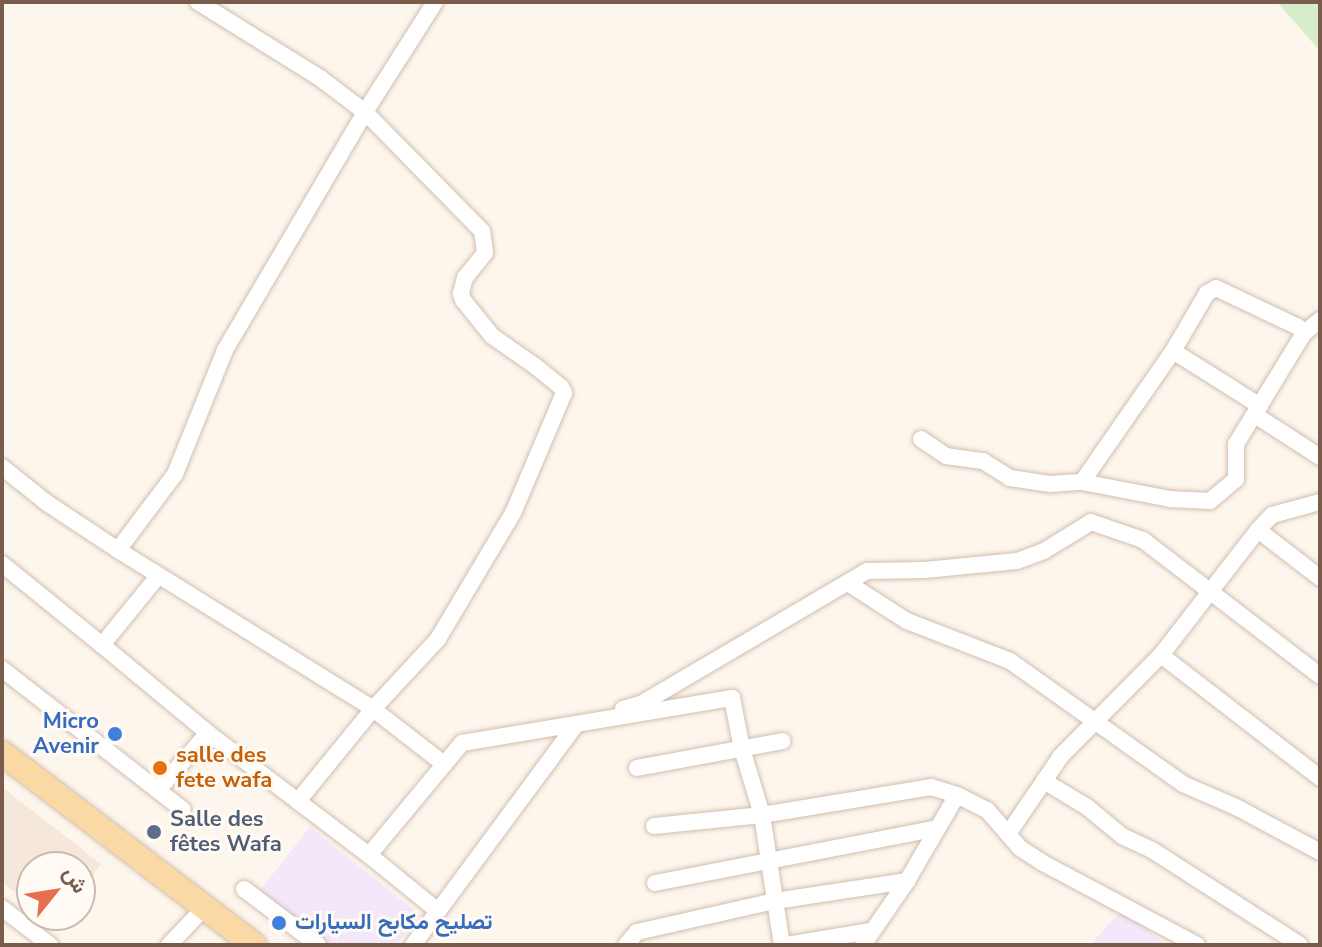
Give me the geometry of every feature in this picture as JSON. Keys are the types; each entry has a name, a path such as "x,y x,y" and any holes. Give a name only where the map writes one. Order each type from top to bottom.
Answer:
{"main road":[{"path":"2,753 199,912 235,945"},
{"path":"2,767 199,912 254,945"}],"street":[{"path":"198,2 320,78 365,112 482,231 485,253 465,278 461,293 463,300 492,336 535,366 564,393 513,513 446,627 373,709 298,801"},
{"path":"118,550 175,474 225,350 365,112 435,2"},
{"path":"1082,482 1173,351 1207,293 1216,288 1304,333"},
{"path":"921,439 946,456 983,461 1010,478 1050,484 1082,482 1170,499 1210,501 1236,479 1236,444 1304,333 1320,320"},
{"path":"1173,351 1320,457"},
{"path":"2,467 47,503 118,550 373,709 444,764"},
{"path":"1008,834 1061,756 1161,655 1272,515 1320,502"},
{"path":"413,945 583,724 641,704 867,571 925,570 1017,561 1044,551 1091,522 1143,540 1320,676"},
{"path":"1258,530 1320,578"},
{"path":"2,564 208,733 438,911"},
{"path":"102,645 158,576"},
{"path":"848,583 907,621 1010,661 1183,784 1236,807 1320,852"},
{"path":"1161,655 1320,778"},
{"path":"2,669 183,810"},
{"path":"369,855 462,743 732,698 742,749 762,815 784,945 867,938 907,881 957,795"},
{"path":"158,790 208,733"},
{"path":"637,768 783,741"},
{"path":"1044,781 1087,807 1122,836 1152,850 1300,945"},
{"path":"654,826 762,815 931,787 957,795 987,810 1008,834 1043,863 1197,945"},
{"path":"655,883 938,828"},
{"path":"626,945 637,932 775,901 907,881"},
{"path":"244,889 318,945"},
{"path":"2,908 50,945"},
{"path":"169,945 199,912"}],"shaded area":[{"path":"2,787 84,851 16,851 16,893 2,882"},
{"path":"310,827 420,915 396,945 329,945 260,890"},
{"path":"1123,909 1166,945 1090,945"}],"green space":[{"path":"1277,2 1320,2 1320,51"}],"place":[{"name":"Micro Avenir","path":"115,734"},
{"name":"salle des fete wafa","path":"160,768"},
{"name":"Salle des fêtes Wafa","path":"154,832"},
{"name":"تصليح مكابح السيارات","path":"279,923"}]}
